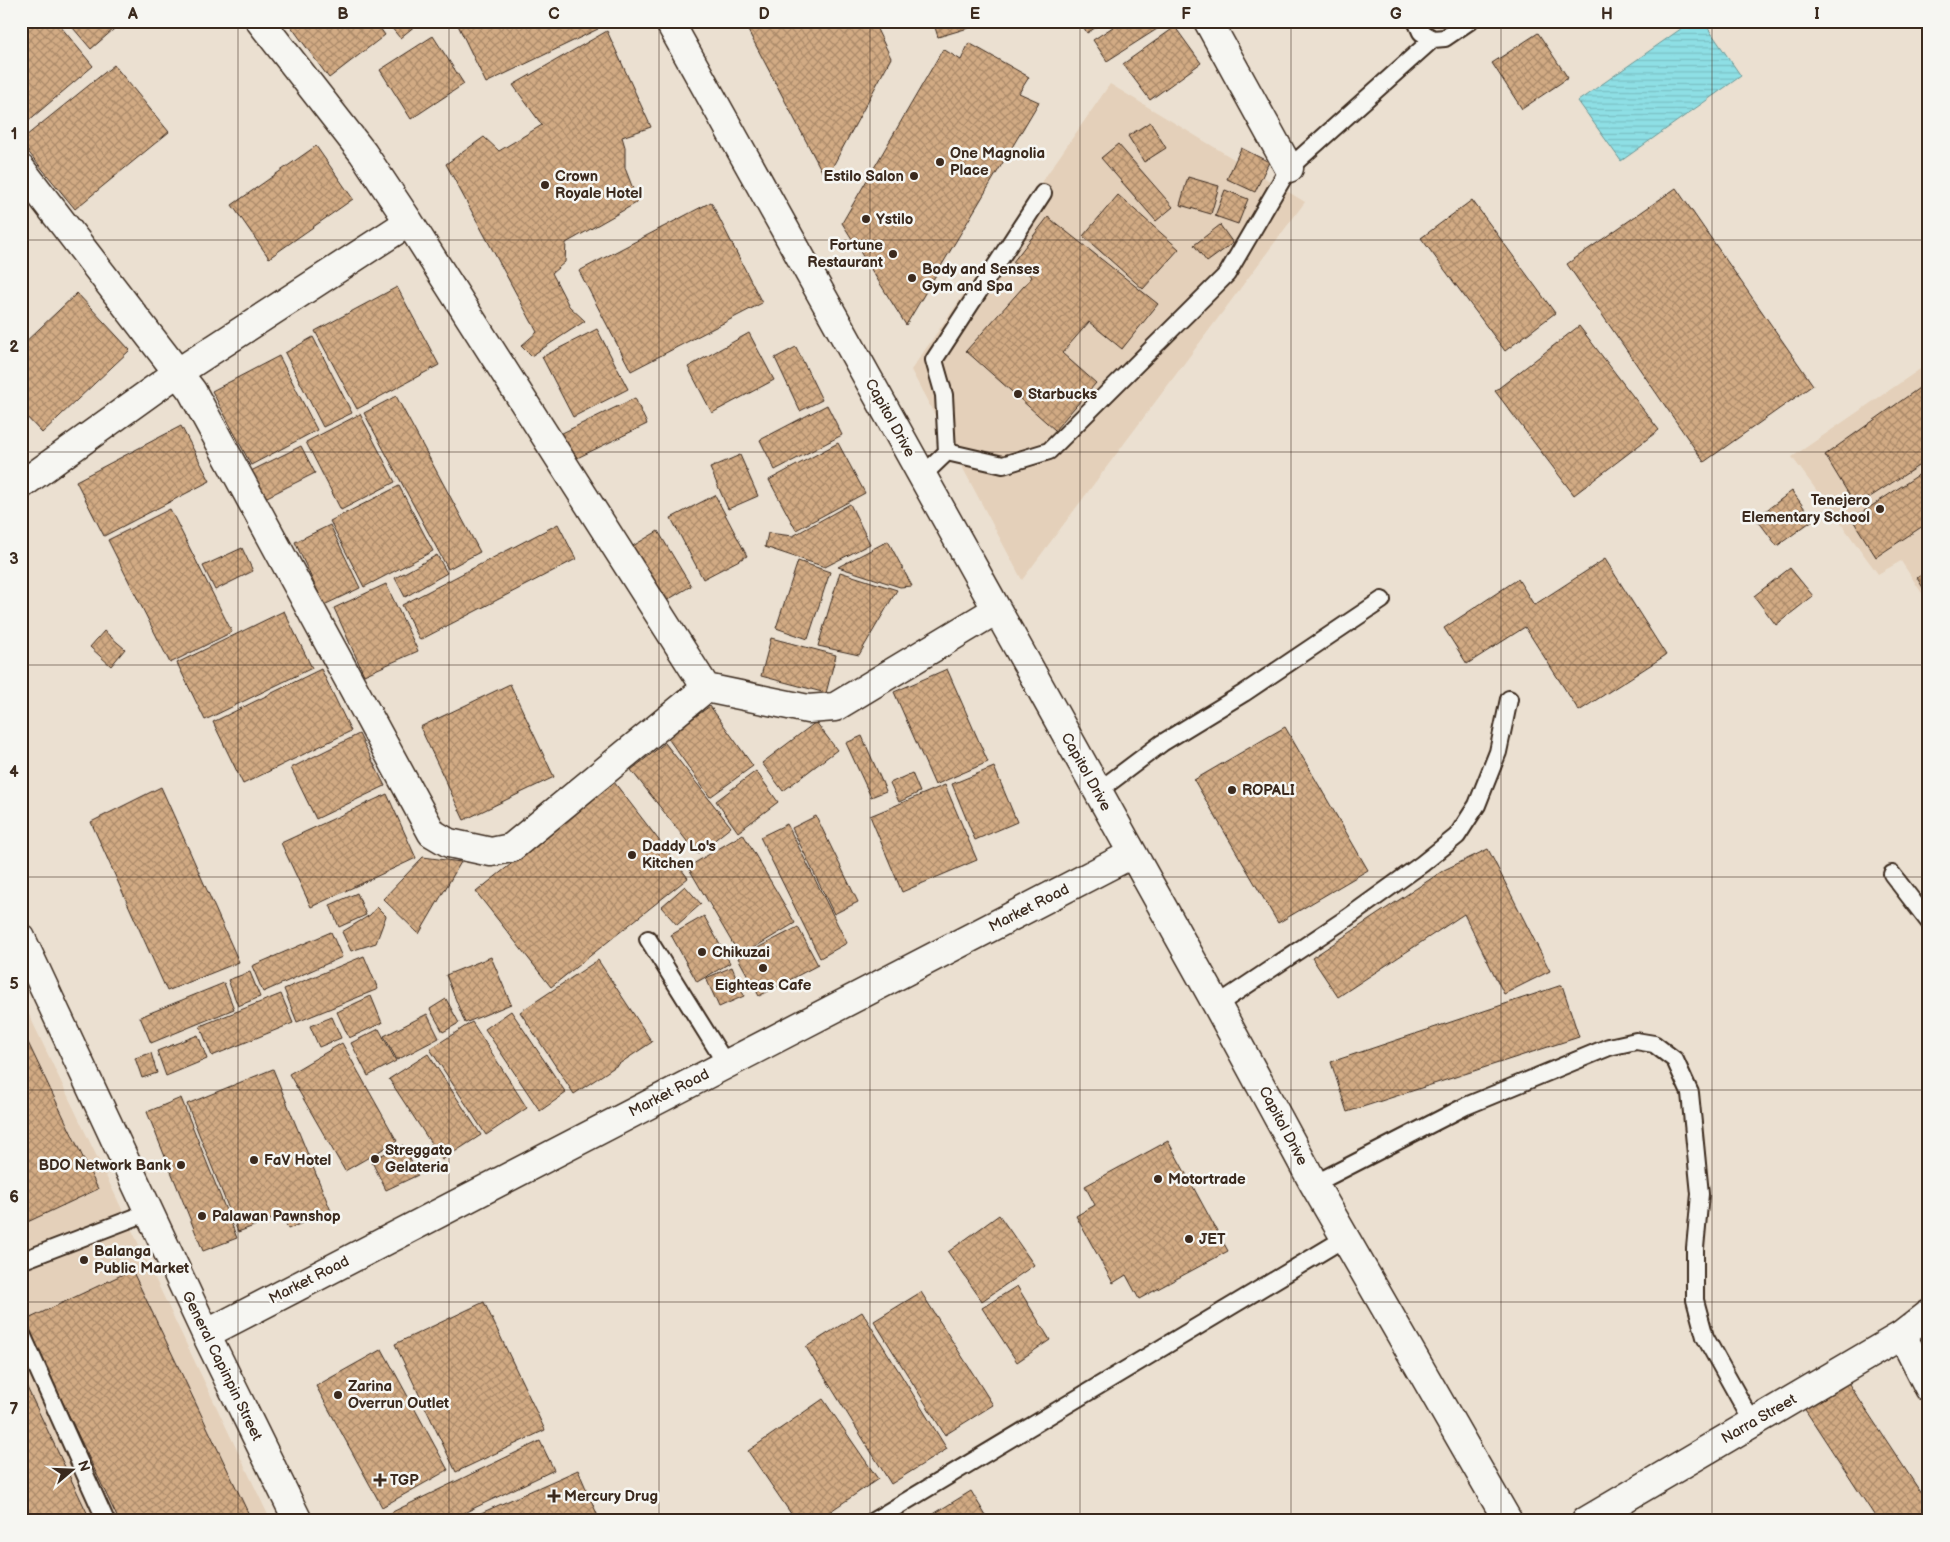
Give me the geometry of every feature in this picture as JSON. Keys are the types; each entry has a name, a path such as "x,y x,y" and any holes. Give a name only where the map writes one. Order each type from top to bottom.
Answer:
{"street":[{"path":"260,21 363,153 706,688 808,709 835,707 996,610"},
{"name":"Capitol Drive","path":"669,21 1217,1004 1314,1184 1508,1521"},
{"path":"1208,21 1288,168"},
{"path":"21,169 192,391 432,833 449,843 490,852 511,848 706,688"},
{"path":"21,485 177,373 409,222"},
{"name":"Market Road","path":"206,1334 1132,854"},
{"name":"General Capinpin Street","path":"21,938 206,1334 298,1521"},
{"name":"Narra Street","path":"1586,1521 1902,1335 1929,1314"},
{"path":"1902,1335 1929,1388"}],"lane":[{"path":"1416,21 1421,32 1433,39 1445,38 1470,21"},
{"path":"947,452 1003,465 1049,451 1227,274 1288,168 1433,39"},
{"path":"922,476 947,452 944,395 934,360 1043,193"},
{"path":"1098,792 1162,743 1244,693 1382,600"},
{"path":"1217,1004 1347,918 1422,864 1457,836 1476,805 1498,752 1509,699"},
{"path":"1892,874 1929,922"},
{"path":"648,939 726,1064"},
{"path":"1314,1184 1466,1106 1609,1047 1636,1041 1654,1044 1675,1060 1690,1092 1700,1194 1695,1248 1695,1300 1706,1337 1753,1423"},
{"path":"21,1261 149,1212"},
{"path":"873,1521 1345,1238"},
{"path":"21,1332 106,1521"}],"shaded area":[{"path":"1110,84 1305,202 1022,580 911,370"},
{"name":"Tenejero Elementary School","path":"1929,363 1929,604 1901,561 1878,574 1792,457"},
{"name":"Balanga Public Market","path":"21,998 271,1521 21,1521"}],"water":[{"path":"1692,21 1703,21 1741,76 1621,161 1578,101"}],"building":[{"path":"21,21 56,21 93,66 21,127"},
{"path":"67,21 121,21 122,22 91,49"},
{"path":"287,21 375,21 385,35 329,78"},
{"path":"386,21 421,21 400,38"},
{"path":"456,21 595,21 598,29 486,83"},
{"path":"743,21 873,21 891,58 826,179"},
{"path":"933,21 973,21 975,26 938,37"},
{"path":"1080,21 1106,21 1087,33"},
{"path":"1122,21 1168,22 1107,61 1093,40"},
{"path":"1175,27 1201,63 1150,100 1123,64"},
{"name":"Crown Royale Hotel","path":"607,31 651,127 622,137 625,147 625,168 638,202 566,243 565,262 552,273 569,306 585,321 531,356 521,346 537,332 446,164 484,137 499,151 542,125 513,85"},
{"path":"1538,33 1568,78 1522,109 1492,63"},
{"path":"433,36 464,84 411,119 380,70"},
{"name":"One Magnolia Place","path":"969,43 1029,77 1019,93 1039,102 906,325 842,223 943,49 961,60"},
{"path":"114,65 169,132 75,209 21,143 21,140"},
{"path":"1150,122 1166,148 1144,162 1128,136"},
{"path":"1118,144 1173,207 1156,221 1101,158"},
{"path":"316,146 353,199 269,258 232,205"},
{"path":"1241,148 1269,162 1255,192 1227,179"},
{"path":"1188,177 1219,186 1211,214 1180,205"},
{"path":"1676,188 1813,385 1704,462 1567,264"},
{"path":"1225,190 1248,199 1238,224 1215,216"},
{"path":"1118,195 1179,249 1143,289 1083,236"},
{"path":"1472,200 1555,313 1505,351 1421,238"},
{"path":"711,202 762,303 631,371 579,271"},
{"path":"1048,217 1158,304 1122,349 1089,322 1062,353 1096,383 1055,430 966,351 1032,277 1013,262"},
{"path":"1220,225 1233,243 1207,262 1194,245"},
{"path":"397,287 439,365 357,409 315,331"},
{"path":"77,293 130,350 42,433 21,411 21,346"},
{"path":"1579,326 1659,430 1574,495 1495,391"},
{"path":"597,329 628,389 573,417 542,357"},
{"path":"749,333 774,380 712,413 688,367"},
{"path":"313,337 352,413 323,427 285,353"},
{"path":"796,347 822,400 800,411 775,358"},
{"path":"279,356 317,430 251,465 212,391"},
{"path":"1929,381 1929,459 1856,506 1825,455"},
{"path":"396,396 480,552 448,569 364,413"},
{"path":"635,398 647,424 571,461 558,435"},
{"path":"827,405 842,435 775,470 760,440"},
{"path":"360,414 395,482 341,510 306,442"},
{"path":"181,426 210,481 104,536 76,481"},
{"path":"838,443 865,493 796,530 769,480"},
{"path":"301,446 315,473 265,498 251,471"},
{"path":"740,455 758,496 728,509 710,468"},
{"path":"1929,468 1929,522 1876,557 1852,519"},
{"path":"399,486 433,551 364,587 330,521"},
{"path":"1792,491 1813,520 1777,546 1756,518"},
{"path":"715,495 747,556 703,579 671,518"},
{"path":"850,504 870,544 825,567 765,547 768,533 793,536"},
{"path":"170,509 232,632 170,663 108,540"},
{"path":"558,524 576,559 420,640 402,605"},
{"path":"330,525 360,588 324,605 295,542"},
{"path":"658,531 691,586 659,605 626,550"},
{"path":"888,541 912,586 900,587 838,567"},
{"path":"242,548 253,571 215,590 203,566"},
{"path":"437,555 447,573 405,597 395,578"},
{"path":"1605,559 1666,655 1579,711 1525,627 1467,664 1444,628 1518,579 1534,605"},
{"path":"798,561 830,572 808,639 776,628"},
{"path":"1790,568 1813,596 1776,625 1754,596"},
{"path":"1929,570 1929,597 1917,578"},
{"path":"840,572 897,590 859,655 818,646"},
{"path":"386,584 418,651 364,675 334,608"},
{"path":"284,611 312,668 205,720 177,663"},
{"path":"104,631 125,649 111,666 90,647"},
{"path":"771,638 836,655 826,693 761,676"},
{"path":"321,669 351,731 243,784 213,722"},
{"path":"947,669 988,762 935,785 894,692"},
{"path":"510,684 554,777 464,820 420,727"},
{"path":"710,706 753,766 710,797 667,737"},
{"path":"816,722 837,750 783,791 762,763"},
{"path":"1285,727 1368,870 1278,923 1194,780"},
{"path":"359,734 385,786 316,819 291,768"},
{"path":"862,736 886,791 871,797 846,743"},
{"path":"665,743 731,827 697,854 631,770"},
{"path":"994,767 1017,822 975,840 952,784"},
{"path":"756,771 778,802 738,832 716,801"},
{"path":"912,773 920,792 899,802 890,783"},
{"path":"614,782 688,878 551,987 476,892"},
{"path":"945,785 977,860 902,892 870,816"},
{"path":"161,787 239,962 167,991 91,822"},
{"path":"387,794 416,858 311,907 281,843"},
{"path":"816,816 858,902 834,914 792,828"},
{"path":"787,824 847,943 820,958 760,837"},
{"path":"743,834 795,923 740,956 688,867"},
{"path":"1488,849 1550,971 1504,994 1464,914 1338,997 1312,958 1444,870"},
{"path":"423,857 461,862 419,934 383,899"},
{"path":"685,886 701,904 677,925 661,907"},
{"path":"357,893 366,915 339,927 330,905"},
{"path":"377,907 386,916 376,943 351,951 342,932 370,915"},
{"path":"704,916 730,963 697,982 671,935"},
{"path":"798,927 818,965 759,996 738,958"},
{"path":"331,932 342,957 263,992 252,966"},
{"path":"364,956 378,989 297,1022 284,989"},
{"path":"491,957 511,1004 465,1023 446,975"},
{"path":"598,960 652,1042 574,1094 520,1012"},
{"path":"732,967 744,996 719,1007 706,978"},
{"path":"250,972 260,997 238,1006 228,980"},
{"path":"224,983 234,1009 151,1043 140,1017"},
{"path":"1562,985 1579,1037 1347,1112 1331,1062"},
{"path":"281,994 293,1023 212,1056 200,1026"},
{"path":"371,996 382,1023 349,1038 337,1012"},
{"path":"446,999 459,1023 443,1032 430,1009"},
{"path":"511,1011 566,1093 540,1111 485,1029"},
{"path":"427,1014 439,1038 397,1060 384,1036"},
{"path":"332,1017 341,1038 319,1047 310,1026"},
{"path":"472,1022 527,1108 486,1135 430,1049"},
{"path":"21,1028 98,1189 21,1225"},
{"path":"379,1029 396,1061 368,1076 351,1043"},
{"path":"198,1035 207,1059 166,1076 157,1051"},
{"path":"342,1043 397,1141 345,1171 289,1074"},
{"path":"151,1053 157,1073 142,1078 135,1058"},
{"path":"428,1054 481,1135 442,1160 389,1079"},
{"path":"273,1069 331,1211 288,1229 283,1215 238,1232 187,1104"},
{"path":"181,1098 237,1238 203,1251 147,1112"},
{"path":"1168,1141 1228,1251 1139,1299 1126,1275 1113,1283 1076,1216 1095,1205 1085,1186"},
{"path":"403,1145 418,1175 386,1190 371,1160"},
{"path":"999,1215 1034,1265 982,1301 948,1252"},
{"path":"132,1270 252,1521 119,1521 24,1321"},
{"path":"1017,1286 1050,1340 1017,1362 982,1308"},
{"path":"921,1292 993,1405 945,1435 874,1321"},
{"path":"484,1302 545,1430 456,1472 395,1344"},
{"path":"862,1312 947,1449 891,1484 806,1347"},
{"path":"382,1349 448,1470 382,1507 316,1386"},
{"path":"21,1375 91,1521 21,1521"},
{"path":"1847,1381 1929,1505 1929,1521 1878,1521 1802,1405"},
{"path":"823,1399 878,1479 816,1521 796,1521 748,1451"},
{"path":"540,1441 554,1470 447,1521 384,1521 382,1517"},
{"name":"Mercury Drug","path":"578,1470 600,1521 463,1521"},
{"path":"971,1491 989,1521 922,1521"}],"place":[{"name":"One Magnolia Place","path":"940,162"},
{"name":"Estilo Salon","path":"914,176"},
{"name":"Crown Royale Hotel","path":"545,185"},
{"name":"Ystilo","path":"866,219"},
{"name":"Fortune Restaurant","path":"893,254"},
{"name":"Body and Senses Gym and Spa","path":"912,278"},
{"name":"Starbucks","path":"1018,394"},
{"name":"Tenejero Elementary School","path":"1880,509"},
{"name":"ROPALI","path":"1232,790"},
{"name":"Daddy Lo's Kitchen","path":"632,855"},
{"name":"Chikuzai","path":"702,952"},
{"name":"Eighteas Cafe","path":"763,968"},
{"name":"Streggato Gelateria","path":"375,1159"},
{"name":"FaV Hotel","path":"254,1160"},
{"name":"BDO Network Bank","path":"181,1165"},
{"name":"Motortrade","path":"1158,1179"},
{"name":"Palawan Pawnshop","path":"202,1216"},
{"name":"JET","path":"1189,1239"},
{"name":"Balanga Public Market","path":"84,1260"},
{"name":"Zarina Overrun Outlet","path":"338,1395"},
{"name":"TGP","path":"380,1480"},
{"name":"Mercury Drug","path":"554,1496"}]}
